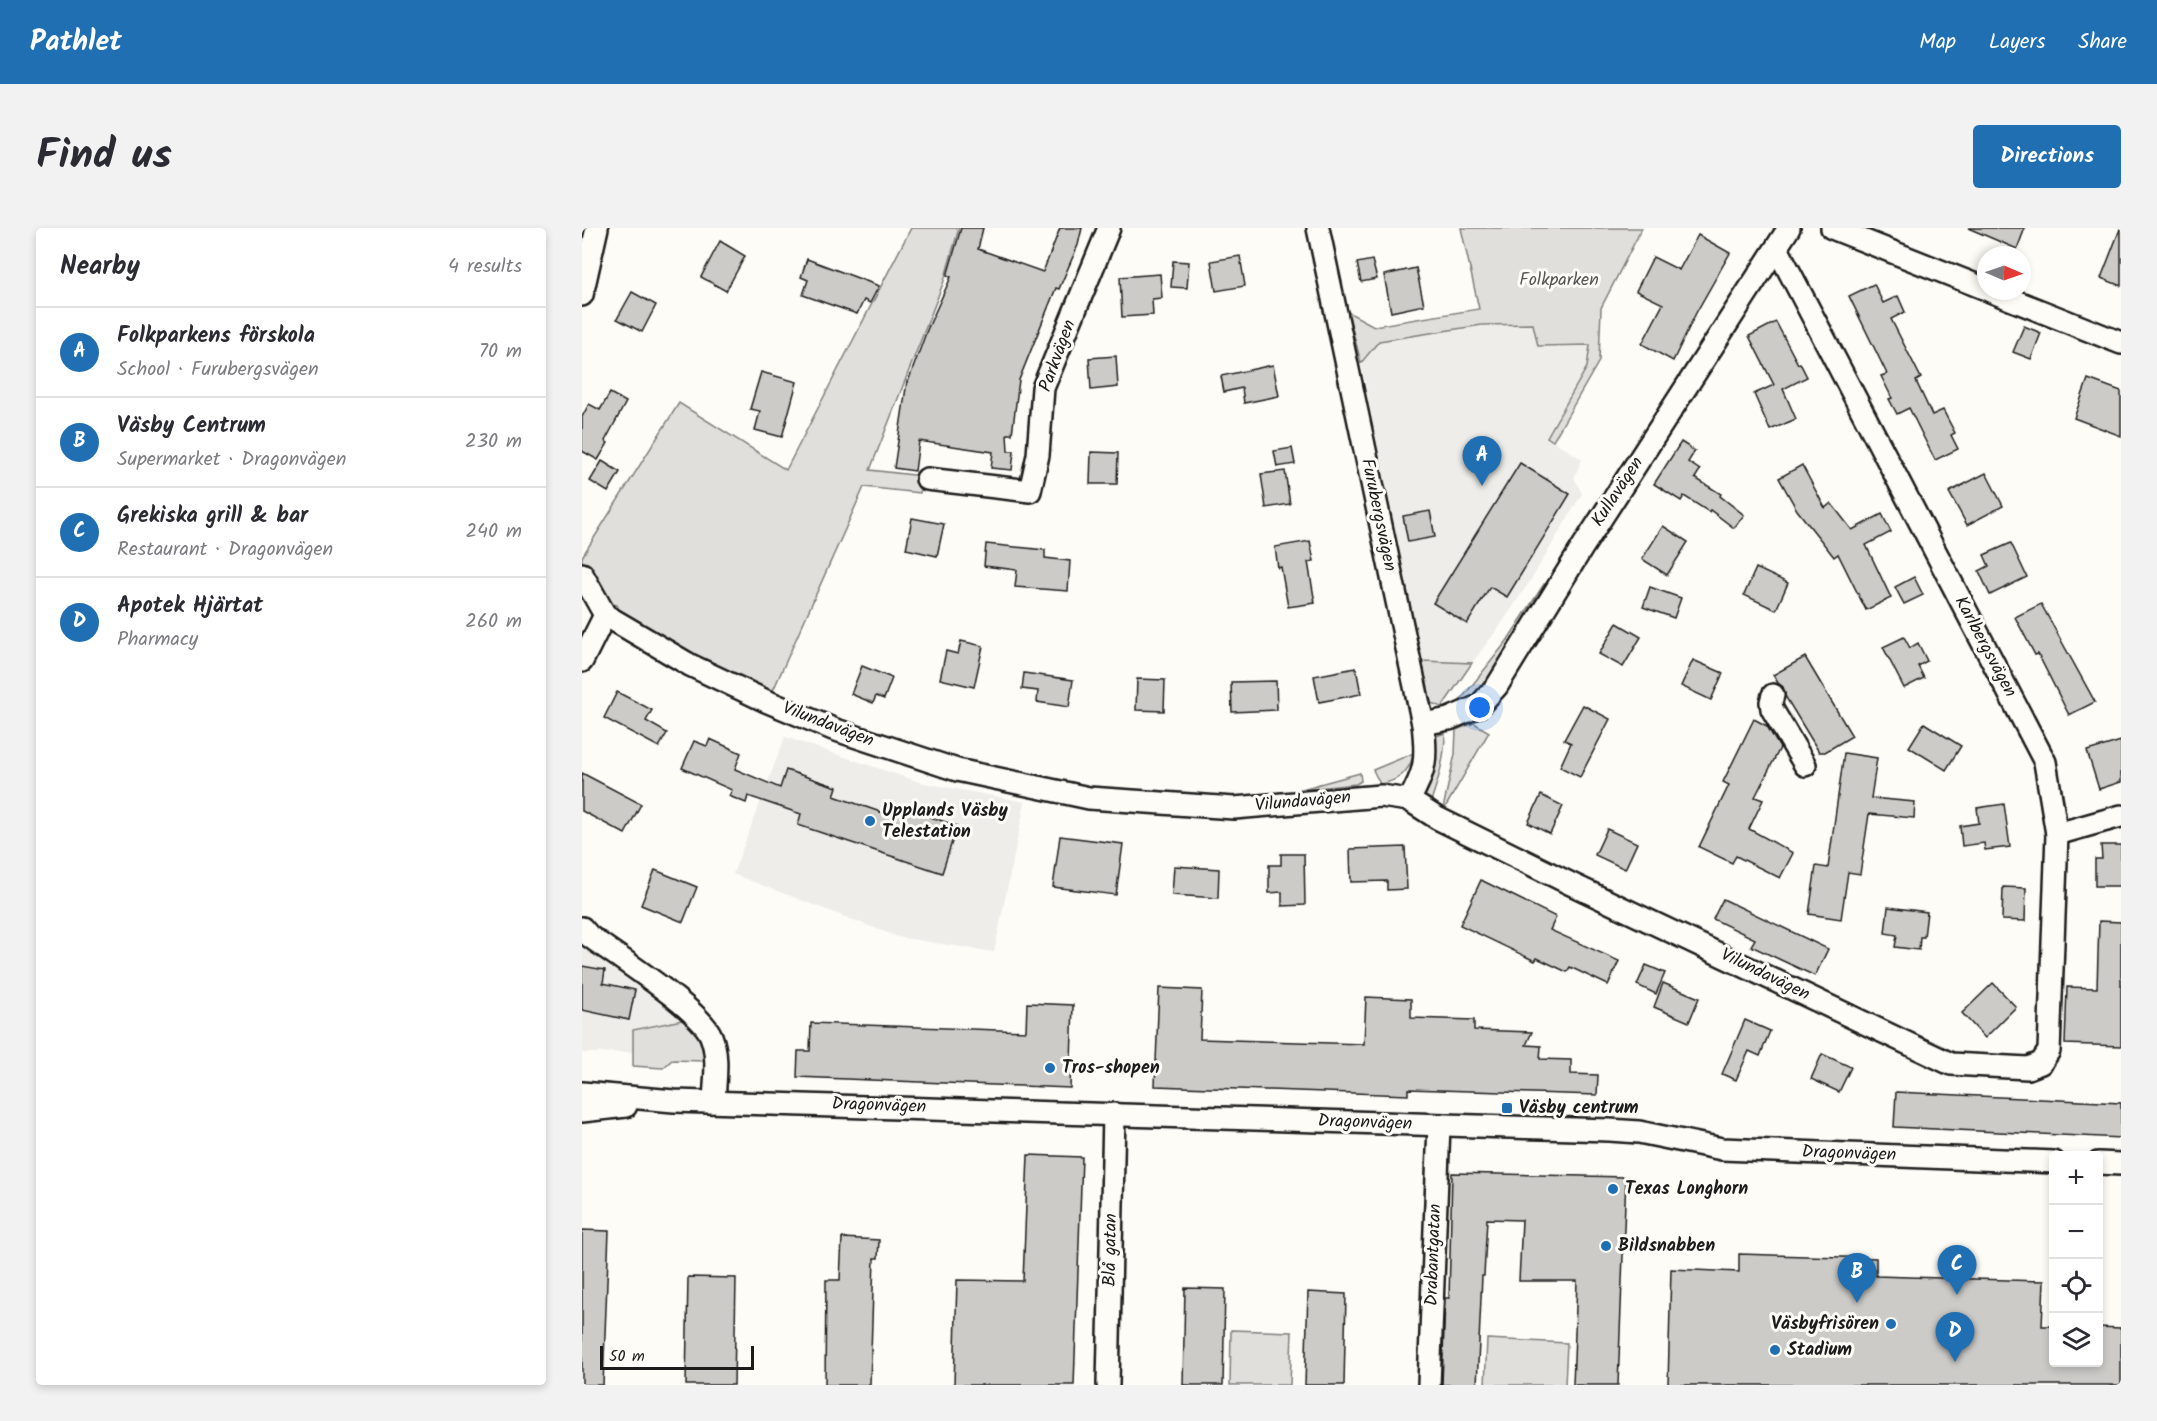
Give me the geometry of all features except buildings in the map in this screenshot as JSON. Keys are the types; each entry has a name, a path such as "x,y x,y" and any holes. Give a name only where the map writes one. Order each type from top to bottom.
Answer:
{"street":[{"path":"582,295 597,228"},
{"name":"Parkvägen","path":"927,479 1030,491 1038,455 1043,387 1109,228"},
{"name":"Furubergsvägen","path":"1318,228 1423,724 1426,753 1421,779 1409,800"},
{"name":"Kullavägen","path":"1423,724 1449,718 1479,706 1497,686 1582,548 1789,228"},
{"path":"1832,228 1977,285"},
{"name":"Karlbergsvägen","path":"1777,248 2045,762 2057,834 2049,1051 2041,1063 2028,1068"},
{"path":"2013,300 2121,343"},
{"path":"582,574 605,615 582,661"},
{"name":"Vilundavägen","path":"605,615 690,665 766,701 833,729 957,770 1089,798 1234,808 1381,796 1409,800 1437,818 1569,883 1950,1064 2028,1068"},
{"path":"1773,695 1772,709 1805,765"},
{"path":"2057,834 2121,816"},
{"path":"582,928 589,936 668,993 701,1021 711,1034 716,1052 714,1101"},
{"name":"Dragonvägen","path":"582,1093 674,1101 1639,1132 1722,1149 2049,1162"},
{"name":"Dragonvägen","path":"582,1111 674,1101"},
{"name":"Blå gatan","path":"1108,1385 1114,1114"},
{"name":"Drabantgatan","path":"1429,1385 1439,1125"},
{"path":"2103,1163 2121,1164"}],"shaded area":[{"path":"1533,324 1591,345 1587,367 1547,437 1582,459 1574,478 1582,494 1532,578 1472,663 1422,661 1361,363 1379,341 1482,325"},
{"path":"785,737 919,782 1025,802 994,952 898,937 733,874"},
{"path":"582,942 687,1019 633,1030 633,1052 582,1053"}],"green space":[{"path":"911,228 959,228 944,281 870,470 922,476 920,493 864,487 771,695 691,658 620,613 617,605 605,603 582,557 679,403 786,470"},
{"name":"Folkparken","path":"1461,228 1642,228 1601,308 1599,361 1553,441 1547,437 1587,367 1590,345 1538,346 1533,324 1482,325 1379,341 1361,363 1348,312 1374,326 1479,309"},
{"path":"1544,584 1549,587 1492,679 1471,701 1455,707 1507,641"},
{"path":"1422,661 1472,663 1442,707 1431,703"},
{"path":"1474,723 1489,732 1442,813 1455,754 1456,730"},
{"path":"1445,733 1441,767 1431,801 1425,796 1434,766 1436,736"},
{"path":"1414,753 1406,770 1398,778 1380,784 1373,770"},
{"path":"1360,773 1361,781 1356,784 1298,790"},
{"path":"687,1019 704,1044 704,1061 672,1060 663,1068 633,1066 633,1030"},
{"path":"1231,1330 1292,1332 1290,1385 1230,1385"},
{"path":"1487,1339 1567,1343 1565,1385 1485,1385"}],"place":[{"name":"Folkparkens förskola","path":"1482,486"},
{"name":"Upplands Väsby Telestation","path":"870,821"},
{"name":"Tros-shopen","path":"1050,1068"},
{"name":"Väsby centrum","path":"1507,1108"},
{"name":"Texas Longhorn","path":"1613,1189"},
{"name":"Bildsnabben","path":"1606,1246"},
{"name":"Grekiska grill & bar","path":"1957,1295"},
{"name":"Väsby Centrum","path":"1857,1303"},
{"name":"Väsbyfrisören","path":"1891,1324"},
{"name":"Stadium","path":"1775,1350"},
{"name":"Apotek Hjärtat","path":"1955,1362"}]}
